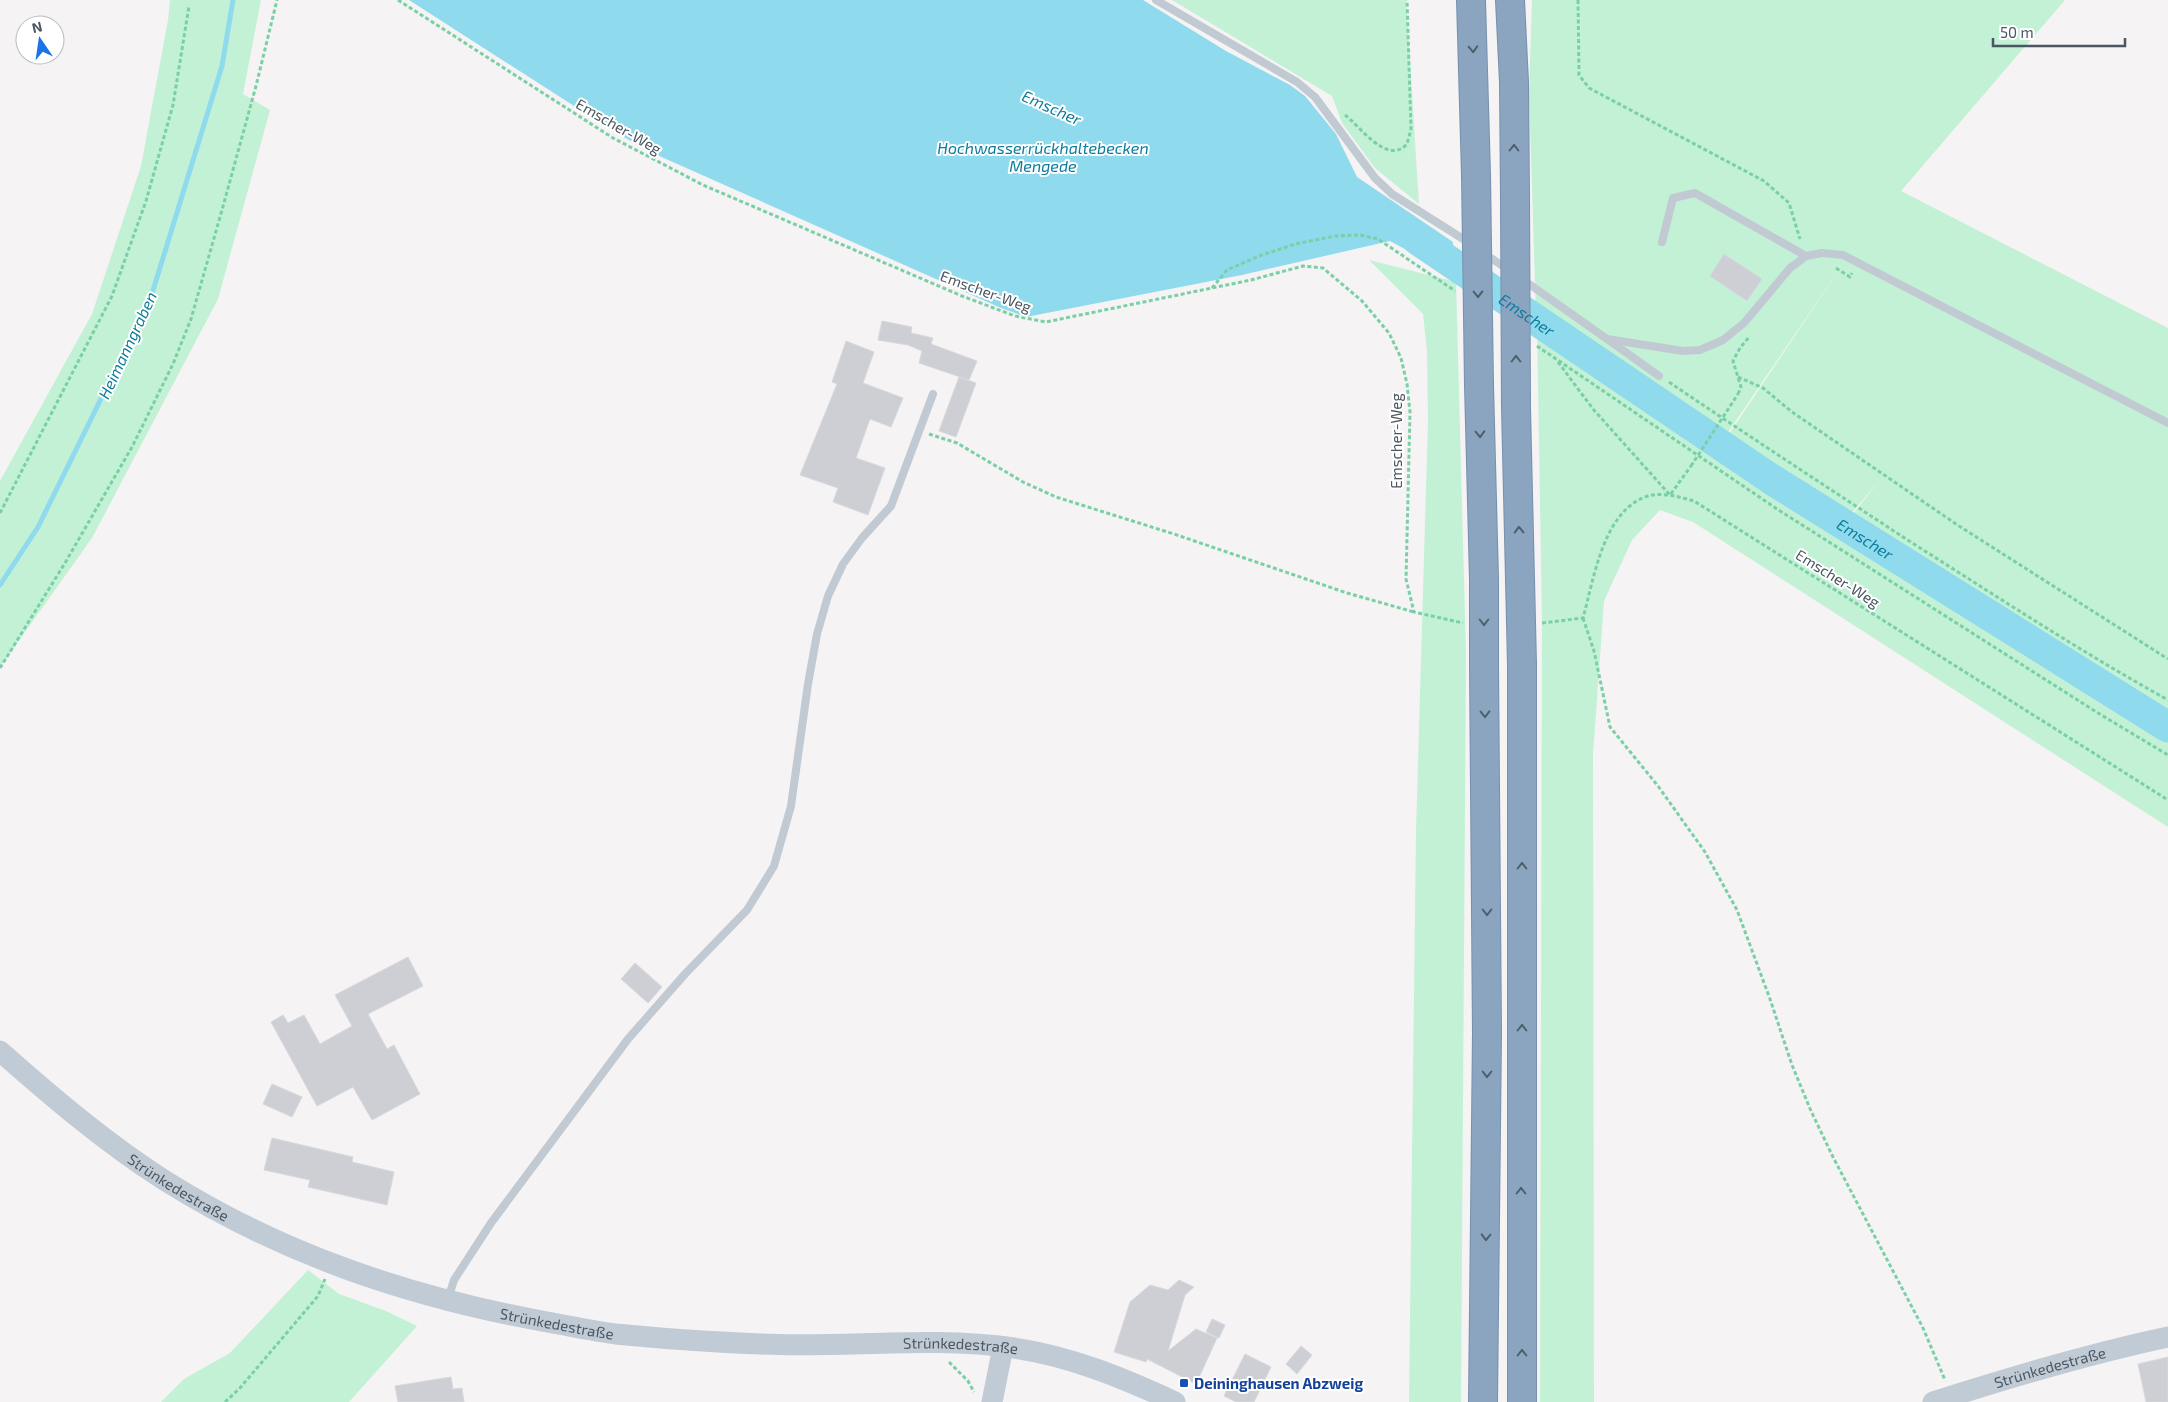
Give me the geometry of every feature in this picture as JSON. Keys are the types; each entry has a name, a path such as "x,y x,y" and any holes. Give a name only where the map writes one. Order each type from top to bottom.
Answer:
{"highway":[{"path":"1471,0 1484,580 1487,1052 1483,1402"},
{"path":"1510,0 1514,82 1516,408 1522,664 1522,1402"}],"main road":[{"name":"Strünkedestraße","path":"0,1051 103,1137 163,1179 220,1213 289,1247 331,1265 403,1288 504,1314 615,1334 764,1344 930,1342 1003,1346 1060,1358 1104,1371 1175,1402"},
{"name":"Strünkedestraße","path":"1941,1400 2102,1351 2168,1337"},
{"path":"984,1400 1003,1346"}],"lane":[{"path":"1156,0 1297,82 1315,97 1375,178 1392,194 1457,234 1659,376"},
{"path":"1662,242 1673,198 1695,193 1806,256"},
{"path":"1607,339 1684,351 1700,350 1723,340 1744,323 1790,268 1806,256 1822,253 1842,255 2168,423"},
{"path":"447,1300 454,1280 491,1223 628,1039 685,974 747,910 774,866 791,806 808,684 828,596 843,564 862,538 891,506 933,394"}],"path":[{"path":"0,668 65,563 132,447 173,364 191,319 256,86 277,0"},
{"name":"Emscher-Weg","path":"398,0 613,138 703,185 953,292 1015,316 1046,322 1211,288 1303,266 1323,268 1362,301 1389,334 1401,358 1407,384 1410,412 1406,579 1414,612"},
{"path":"1325,110 1332,108 1340,111 1378,145 1387,150 1397,151 1407,144 1411,129 1407,0"},
{"path":"1578,0 1580,75 1589,88 1764,181 1789,203 1806,256"},
{"path":"0,513 112,296 146,201 173,105 186,34 189,6"},
{"path":"1211,288 1227,270 1259,256 1295,244 1335,236 1360,235 1378,239 1459,294"},
{"path":"1829,267 1837,268 1850,277 1858,264"},
{"path":"1556,359 1593,409 1670,495 1738,394 1741,387 1733,361 1751,334"},
{"path":"1532,343 1777,510 2098,713 2168,755"},
{"path":"1659,376 1792,466 2000,600 2095,659 2168,700"},
{"path":"1738,377 1764,388 1792,412 1959,526 2168,659"},
{"path":"919,431 957,443 1023,482 1056,497 1174,534 1347,593 1414,612 1465,623"},
{"name":"Emscher-Weg","path":"1583,618 1605,540 1618,518 1632,504 1649,496 1670,495 1694,500 2168,800"},
{"path":"1542,623 1583,618 1594,651 1610,727 1658,786 1705,852 1737,910 1770,998 1792,1065 1811,1110 1833,1157 1923,1328 1941,1400"},
{"path":"225,1402 246,1381 318,1296 331,1265"},
{"path":"951,1363 984,1400"}],"green space":[{"path":"170,0 261,0 243,94 270,110 218,299 92,538 0,667 0,481 92,314 141,166"},
{"path":"1172,0 1406,0 1419,204 1375,168 1342,123 1332,96"},
{"path":"1532,0 2065,0 1901,191 2168,328 2168,827 1693,522 1660,510 1632,540 1604,601 1593,754 1594,1402 1540,1402 1542,623 1537,323 1703,433 1536,316 1529,93","holes":["1845,261 1723,443 1845,521 1879,481 1843,527 1720,444"]},
{"path":"1369,260 1456,282 1466,653 1461,1402 1409,1402 1416,831 1428,421 1427,351 1423,314"},
{"path":"308,1270 339,1294 386,1311 417,1326 349,1402 161,1402 184,1379 230,1353"}],"water":[{"name":"Hochwasserrückhaltebecken Mengede","path":"409,0 1143,0 1226,51 1290,85 1305,96 1336,134 1357,177 1453,242 1454,276 1390,241 1242,275 1026,317 1001,308 657,155 616,133"}],"building":[{"path":"1724,254 1762,279 1747,301 1710,276"},
{"path":"882,321 912,327 911,333 933,338 931,344 977,361 969,380 919,363 922,351 908,345 878,340"},
{"path":"846,341 874,352 863,383 903,398 891,427 870,419 856,458 885,468 868,515 833,502 838,488 800,475 837,384 832,382"},
{"path":"959,377 976,383 956,437 939,431"},
{"path":"408,957 423,986 368,1014 387,1049 394,1045 420,1094 372,1120 353,1087 317,1106 271,1022 283,1015 288,1023 304,1015 320,1044 352,1026 335,995"},
{"path":"635,963 662,987 648,1003 621,979"},
{"path":"272,1084 302,1097 292,1117 263,1104"},
{"path":"272,1138 353,1157 352,1162 394,1172 387,1205 308,1187 310,1180 264,1170"},
{"path":"1179,1280 1194,1287 1185,1295 1168,1351 1196,1329 1217,1338 1196,1384 1147,1359 1146,1362 1114,1352 1130,1302 1150,1285 1168,1290"},
{"path":"1212,1319 1225,1325 1219,1338 1206,1332"},
{"path":"1301,1346 1312,1355 1297,1374 1286,1364"},
{"path":"1245,1354 1271,1367 1254,1402 1236,1402 1224,1396"},
{"path":"2168,1357 2168,1402 2146,1402 2138,1364"},
{"path":"451,1377 453,1389 462,1388 464,1402 398,1402 395,1386"}],"waterway":[{"name":"Heimanngraben","path":"0,585 38,527 151,297 222,66 233,0"},
{"name":"Emscher","path":"1418,240 1771,479 2168,727"}],"place":[{"name":"Deininghausen Abzweig","path":"1184,1383"}]}
